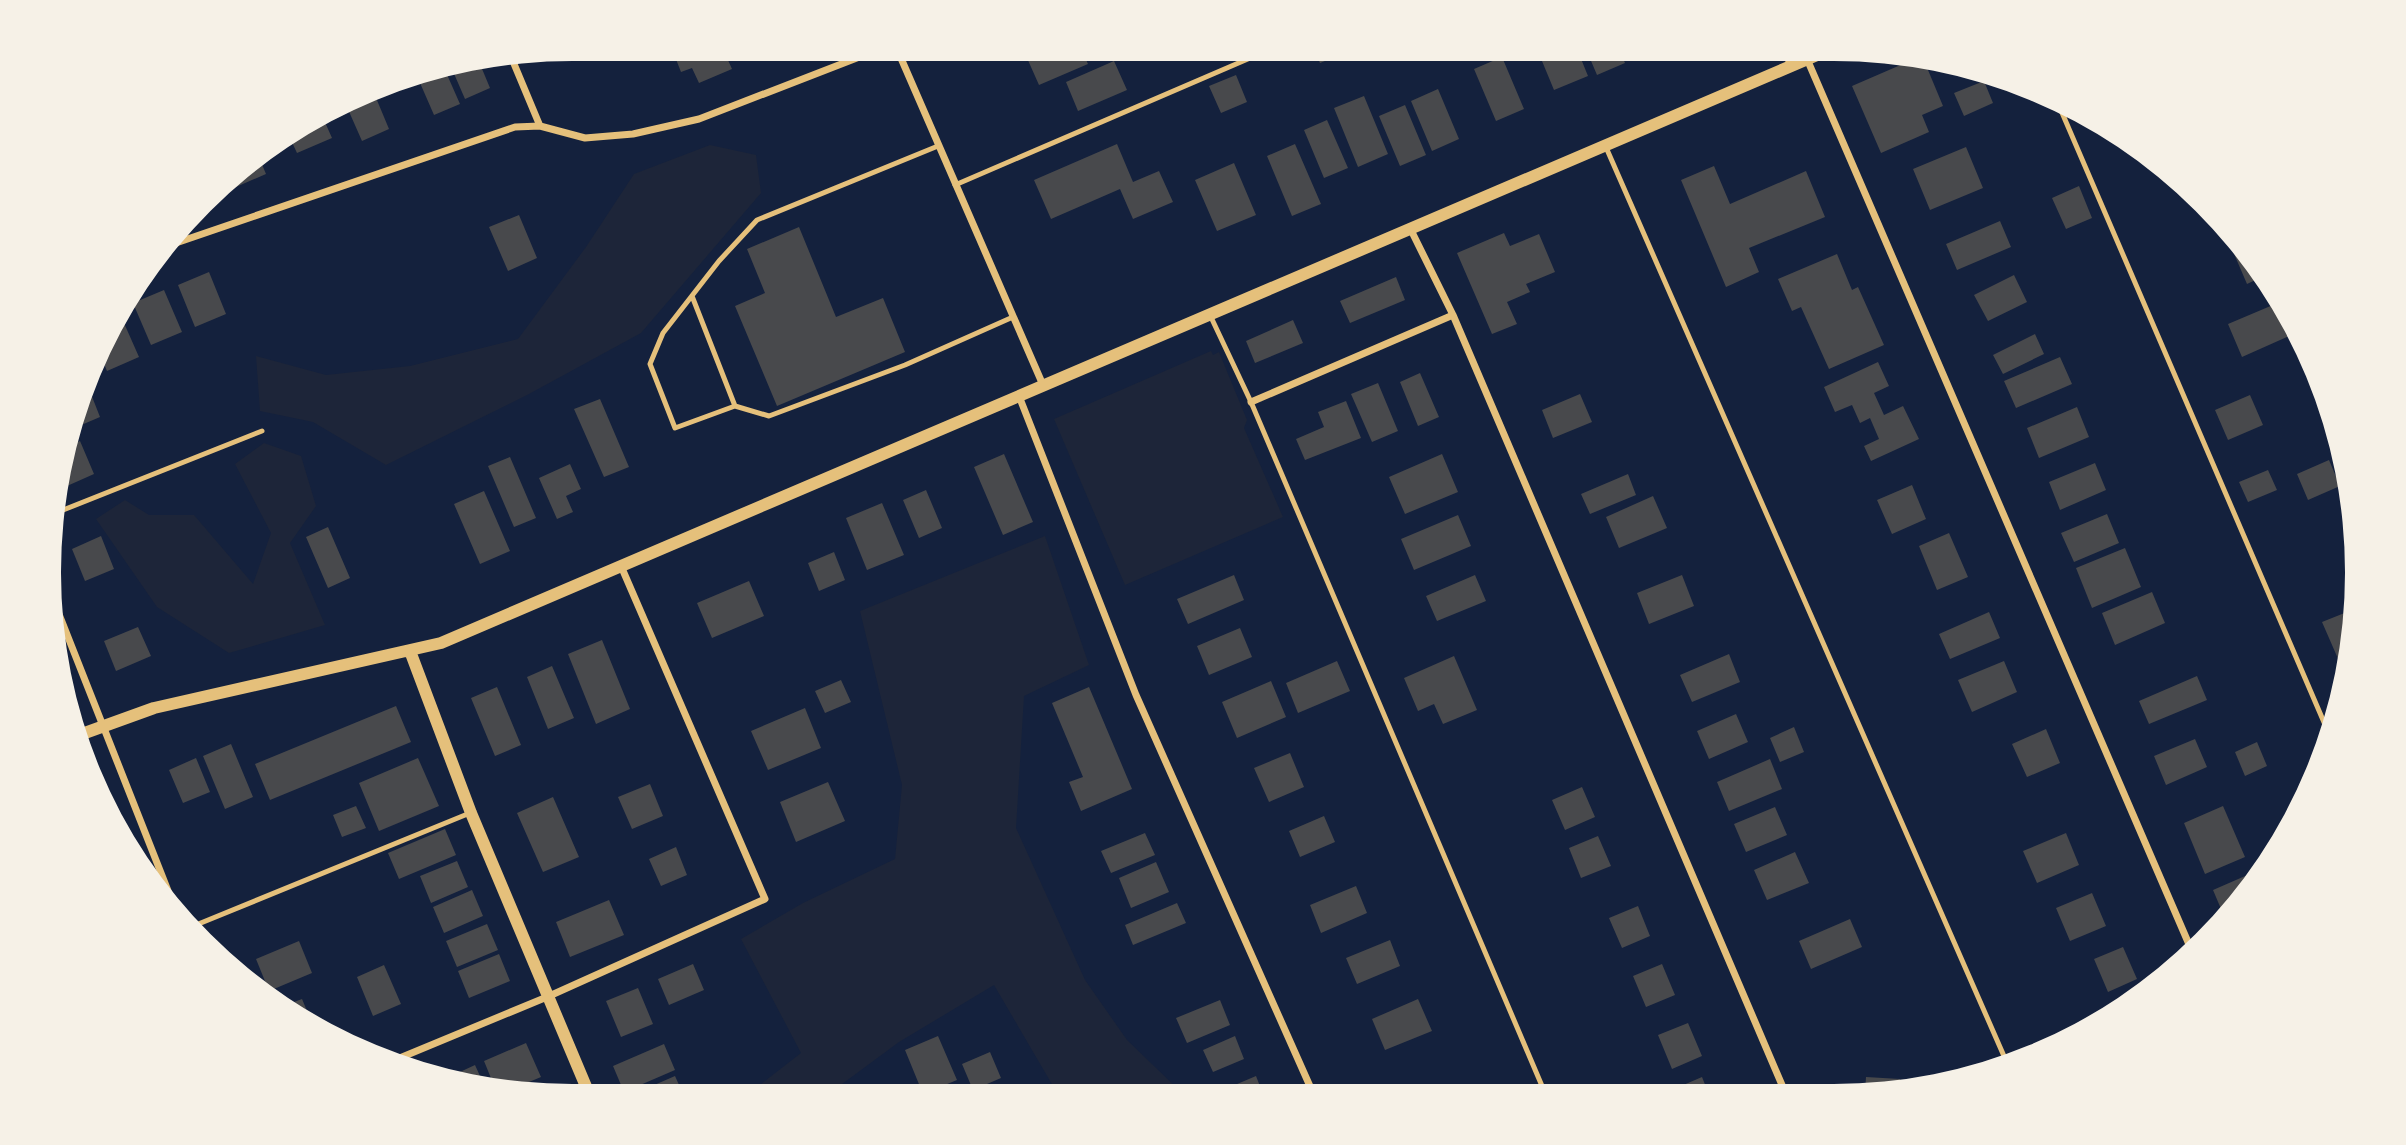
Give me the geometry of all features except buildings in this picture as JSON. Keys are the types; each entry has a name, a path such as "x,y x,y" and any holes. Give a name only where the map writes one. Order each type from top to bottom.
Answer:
{"street":[{"path":"184,240 514,127 540,126 585,138 627,135 699,119 849,61"},
{"path":"902,61 1043,385"},
{"path":"1789,61 1791,66"},
{"path":"87,732 154,708 410,651 461,634 1802,61"},
{"path":"1808,61 2188,941"},
{"path":"514,65 540,126"},
{"path":"1410,229 1453,316 1782,1084"},
{"path":"1251,402 1453,316"},
{"path":"1019,396 1136,695 1309,1084"},
{"path":"405,1056 547,997 765,899 621,566"},
{"path":"65,628 164,880"},
{"path":"410,651 471,813 585,1084"}],"lane":[{"path":"955,184 1242,61"},
{"path":"2063,116 2323,720"},
{"path":"1605,145 2003,1055"},
{"path":"938,146 757,220 663,333 650,364 670,415 676,428 735,406 769,416 892,370 1013,317"},
{"path":"692,296 735,406"},
{"path":"1209,314 1251,402 1541,1084"},
{"path":"66,509 262,430"},
{"path":"201,923 471,813"}],"shaded area":[{"path":"710,145 756,155 761,193 641,333 529,394 386,465 313,422 260,411 256,356 326,375 410,366 518,339 586,247 634,174"},
{"path":"1211,351 1213,355 1219,352 1247,420 1244,428 1283,517 1125,585 1054,419"},
{"path":"264,443 301,456 316,506 290,543 325,625 229,653 157,607 96,519 125,500 149,515 194,515 253,584 271,533 235,464"},
{"path":"1045,536 1089,665 1024,696 1016,828 1085,980 1127,1040 1173,1084 1052,1084 994,985 899,1042 842,1084 761,1084 801,1053 741,939 803,903 895,859 902,785 860,611"}]}
